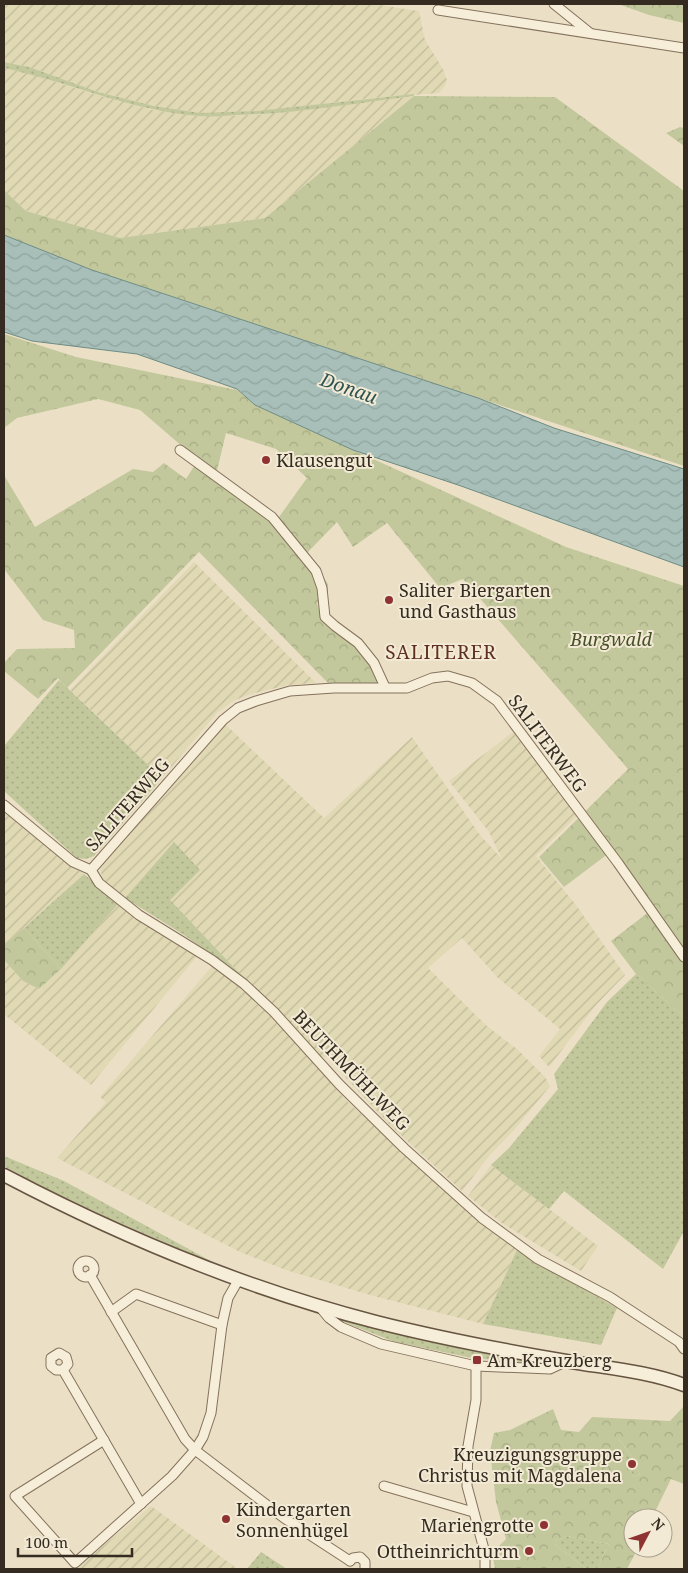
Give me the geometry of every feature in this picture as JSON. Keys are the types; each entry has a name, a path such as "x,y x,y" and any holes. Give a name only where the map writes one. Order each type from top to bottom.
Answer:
{"main road":[{"path":"4,1175 44,1196 141,1241 239,1279 319,1306 376,1322 487,1347 683,1382"}],"street":[{"path":"554,4 592,34"},
{"path":"438,10 526,22 684,48"},
{"path":"180,450 272,517 316,571 322,588 326,617 334,626 358,643 374,663 385,687"},
{"name":"SALITERWEG","path":"91,870 223,720 238,708 290,692 385,687 406,688 432,678 448,676 472,683 496,702 618,864 684,958"},
{"name":"BEUTHMÜHLWEG","path":"4,805 73,862 91,870 99,883 139,915 212,960 244,984 274,1012 339,1084 404,1148 482,1218 538,1260 610,1297 678,1342 684,1349"},
{"path":"90,1275 185,1439 194,1450 350,1565 353,1558 360,1557 365,1562 364,1569"},
{"path":"104,1440 15,1496 76,1563 172,1476 203,1436 211,1413 222,1325 228,1298 239,1279"},
{"path":"111,1312 136,1294 222,1325"},
{"path":"319,1306 329,1318 342,1327 381,1344 476,1366 550,1369 567,1361"},
{"path":"476,1366 476,1400 468,1446 467,1486 485,1553 485,1569"},
{"path":"63,1370 141,1504"},
{"path":"384,1486 473,1512"}],"shaded area":[{"path":"4,4 373,4 419,11 425,40 443,69 447,80 439,93 372,98 256,112 200,113 154,106 98,92 29,67 4,62"},
{"path":"4,68 153,110 199,116 258,115 414,96 265,218 120,238 26,211 4,190"},
{"path":"194,562 316,683 288,685 235,700 218,712 162,778 70,690"},
{"path":"224,723 324,818 412,737 480,835 502,859 489,832 449,781 513,732 577,816 536,856 576,905 625,975 596,1005 549,1067 539,1056 560,1029 497,977 462,938 428,968 487,1026 517,1049 545,1077 550,1086 515,1129 490,1155 462,1191 390,1125 344,1076 337,1059 318,1056 277,1009 242,976 169,899 174,843 125,898 103,880 100,868 106,858"},
{"path":"4,811 71,866 84,874 4,944"},
{"path":"118,904 198,955 91,1085 4,1014 4,960 23,981 39,989 61,969"},
{"path":"213,965 242,986 271,1015 349,1103 487,1227 517,1250 483,1324 370,1295 286,1270 240,1252 57,1158 106,1102 100,1097"},
{"path":"491,1165 598,1246 581,1271 502,1223 468,1196"},
{"path":"151,1506 238,1569 75,1569"}],"green space":[{"path":"618,4 684,5 684,23 649,15"},
{"path":"4,62 29,67 98,92 154,106 200,113 257,111 414,94 414,96 281,113 199,116 174,113 125,102 4,68"},
{"path":"414,96 555,97 684,191 684,466 92,270 4,235 4,190 26,211 120,238 265,218"},
{"path":"680,127 684,128 684,146 666,133"},
{"name":"Burgwald","path":"4,334 76,357 237,390 255,405 566,547 684,586 684,1017 636,974 611,941 654,908 613,850 564,887 539,857 628,769 463,579 440,588 387,523 353,547 337,522 307,553 328,584 328,598 317,603 321,616 354,643 382,683 329,684 199,552 67,688 58,678 38,699 4,671 4,663 17,649 75,648 74,630 43,620 4,569 4,475 35,527 133,469 153,472 164,463 186,479 198,460 140,410 98,399 17,418 4,428","holes":["226,433 276,449 307,478 274,524 215,479"]},
{"path":"59,680 162,778 94,856 86,859 77,858 4,791 4,746"},
{"path":"174,842 200,870 170,900 242,976 184,935 125,898"},
{"path":"84,874 118,904 61,969 24,928"},
{"path":"24,928 61,969 39,989 23,981 4,960 4,944"},
{"path":"636,974 684,1017 684,1231 663,1269 564,1191 549,1209 491,1165 509,1148 558,1089 554,1074 607,1002"},
{"path":"4,1156 64,1181 218,1265 110,1218 30,1180 4,1166"},
{"path":"517,1250 617,1308 601,1345 483,1324"},
{"path":"337,1315 549,1362 548,1365 472,1358 395,1342 336,1319"},
{"path":"684,1407 684,1484 671,1479 657,1508 623,1508 623,1558 633,1558 627,1569 597,1569 609,1544 567,1536 552,1542 587,1569 495,1569 492,1553 506,1539 496,1502 490,1451 494,1433 510,1430 553,1409 561,1430 579,1432 592,1417 670,1421","holes":["618,1438 633,1458 640,1475 634,1477 626,1464"]},
{"path":"617,1437 633,1458 640,1475 634,1477 626,1464"},
{"path":"567,1536 609,1544 597,1569 587,1569 552,1542"},
{"path":"261,1552 287,1569 247,1569"}],"water":[{"name":"Donau","path":"4,235 92,270 478,398 554,428 684,469 684,567 461,486 353,450 255,405 237,389 137,354 32,341 4,332"}],"place":[{"name":"Klausengut","path":"266,460"},
{"name":"Saliter Biergarten und Gasthaus","path":"389,600"},
{"name":"Am Kreuzberg","path":"477,1360"},
{"name":"Kreuzigungsgruppe Christus mit Magdalena","path":"632,1464"},
{"name":"Kindergarten Sonnenhügel","path":"226,1519"},
{"name":"Mariengrotte","path":"544,1525"},
{"name":"Ottheinrichturm","path":"529,1551"}],"district":[{"name":"SALITERER","path":"441,652"}]}
